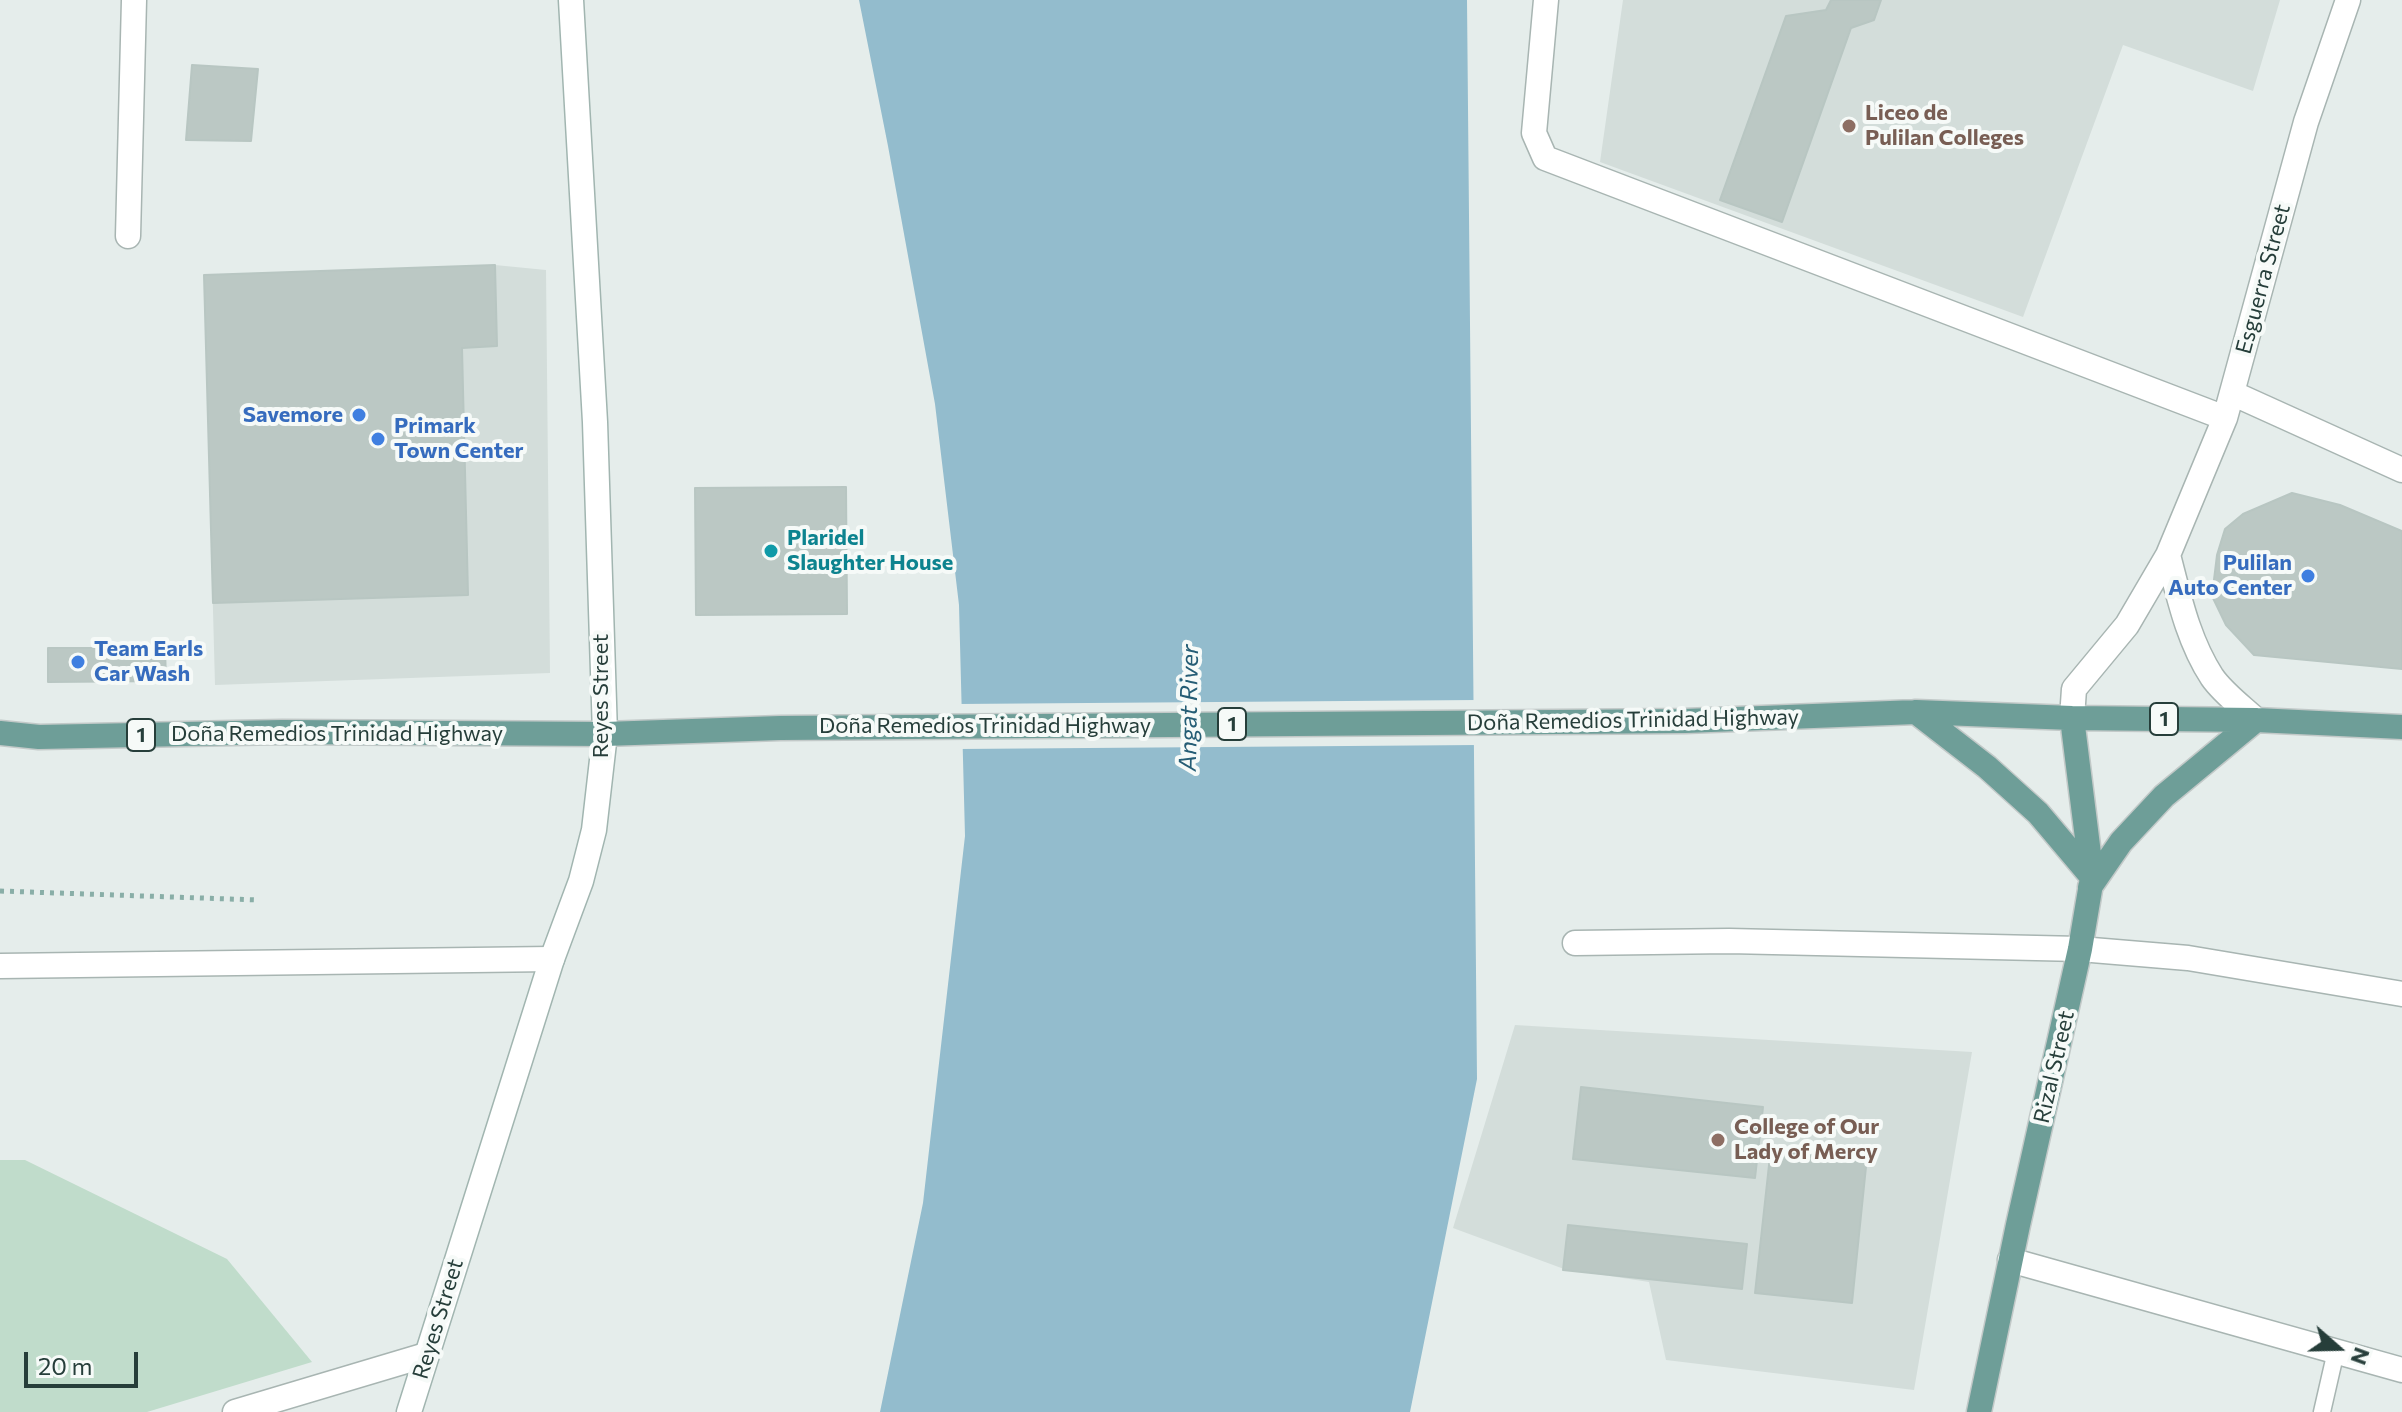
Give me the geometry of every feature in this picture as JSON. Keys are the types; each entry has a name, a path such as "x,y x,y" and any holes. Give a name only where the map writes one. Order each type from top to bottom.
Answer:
{"main road":[{"name":"Doña Remedios Trinidad Highway","path":"0,733 39,737 282,732 605,734 780,728 1685,721 1916,712 2256,720 2402,727"},
{"path":"1916,712 1987,767 2038,813 2091,882 2121,842 2164,796 2256,720"},
{"name":"Rizal Street","path":"1979,1412 2080,949 2091,882 2072,718"}],"street":[{"path":"128,236 134,0"},
{"name":"Reyes Street","path":"409,1412 552,959 581,881 594,830 605,734 595,422 571,0"},
{"path":"1546,0 1534,133 1545,158 2225,418"},
{"name":"Esguerra Street","path":"2072,718 2074,689 2127,625 2168,555 2225,418 2306,122 2348,0"},
{"path":"2232,393 2402,470"},
{"path":"2168,555 2183,614 2198,650 2214,679 2256,720"},
{"path":"1575,943 1729,941 2080,949 2188,958 2402,994"},
{"path":"0,966 552,959"},
{"path":"2010,1260 2402,1370"},
{"path":"235,1412 426,1355"}],"lane":[{"path":"2322,1412 2336,1351"}],"path":[{"path":"0,891 258,900"}],"shaded area":[{"name":"Liceo de Pulilan Colleges","path":"1623,0 2280,0 2253,91 2123,45 2023,317 1600,162"},
{"name":"Primark Town Center","path":"495,265 546,270 550,673 215,685 204,275"},
{"name":"College of Our Lady of Mercy","path":"1515,1025 1972,1052 1914,1390 1666,1360 1649,1282 1564,1269 1453,1228"}],"green space":[{"path":"0,1160 25,1160 227,1259 312,1362 147,1412 0,1412"}],"water":[{"name":"Angat River","path":"859,0 1467,0 1477,1079 1410,1412 880,1412 923,1203 965,836 959,605 935,404"}],"pier":[{"path":"1477,700 1478,745 959,749 958,704"}],"building":[{"path":"1831,0 1881,0 1874,20 1851,28 1782,222 1720,200 1786,16 1826,10"},
{"path":"192,65 258,69 251,141 186,140"},
{"name":"Primark Town Center","path":"495,265 497,346 462,348 468,595 213,603 204,275"},
{"name":"Plaridel Slaughter House","path":"846,487 847,614 696,615 695,488"},
{"name":"Pulilan Auto Center","path":"2292,493 2340,505 2402,531 2402,669 2254,655 2226,625 2212,596 2217,555 2225,529 2243,514"},
{"path":"48,648 165,648 166,681 48,682"},
{"path":"1581,1087 1763,1107 1755,1178 1573,1159"},
{"path":"1771,1147 1867,1157 1852,1303 1755,1293"},
{"path":"1568,1225 1747,1244 1742,1289 1563,1270"}],"place":[{"name":"Liceo de Pulilan Colleges","path":"1849,126"},
{"name":"Savemore","path":"359,415"},
{"name":"Primark Town Center","path":"378,439"},
{"name":"Plaridel Slaughter House","path":"771,551"},
{"name":"Pulilan Auto Center","path":"2308,576"},
{"name":"Team Earls Car Wash","path":"78,662"},
{"name":"College of Our Lady of Mercy","path":"1718,1140"}]}
